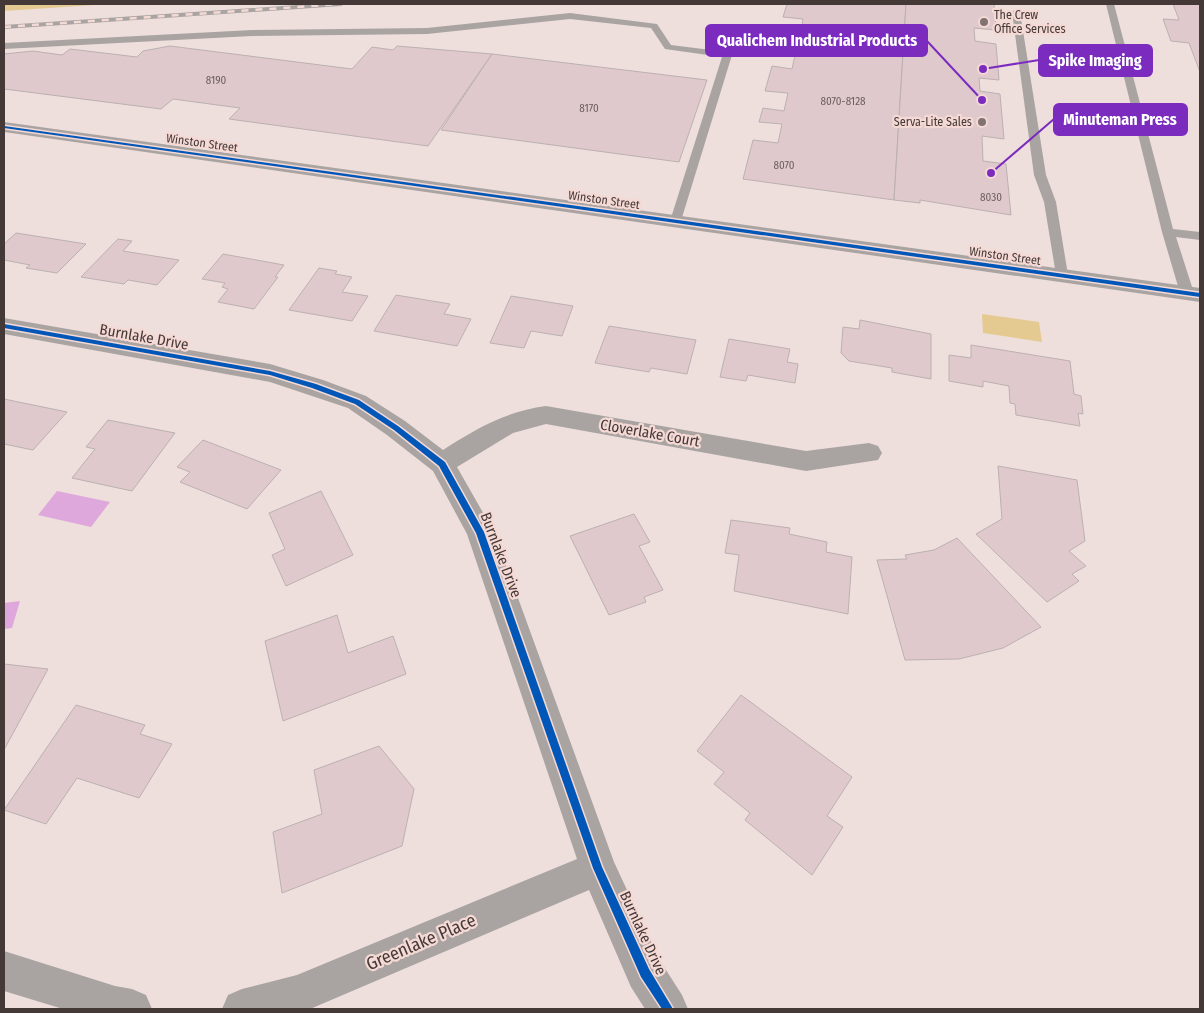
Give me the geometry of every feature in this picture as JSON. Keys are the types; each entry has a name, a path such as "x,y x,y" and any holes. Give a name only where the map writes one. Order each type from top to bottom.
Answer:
{"street":[{"name":"Winston Street","path":"4,127 1193,294"},
{"name":"Burnlake Drive","path":"4,326 270,373 314,386 357,402 396,428 442,464 480,532 598,868 645,973 668,1009"},
{"name":"Cloverlake Court","path":"442,464 514,421 532,416 546,415 806,461 870,453"},
{"name":"Greenlake Place","path":"242,1009 297,995 598,868"},
{"path":"4,971 115,1006 132,1009"}],"lane":[{"path":"1110,4 1168,232 1193,294"},
{"path":"1016,12 1040,175 1050,202 1062,275"},
{"path":"4,46 252,33 427,31 570,16 654,26 668,47 726,55 676,221"},
{"path":"1168,232 1200,236"}],"shaded area":[{"path":"4,4 110,4 4,11"},
{"path":"982,314 1039,322 1042,342 983,333"},
{"path":"57,491 110,502 91,527 38,515"},
{"path":"20,601 12,628 4,629 4,603"}],"building":[{"path":"787,4 906,4 894,200 743,179 753,140 778,143 782,124 759,122 763,108 784,111 788,93 765,91 772,66 792,69 795,55 775,52 781,30 801,32 803,19 783,17"},
{"path":"906,4 994,4 996,30 974,28 975,41 996,44 999,80 979,78 980,91 1000,94 1004,139 982,136 983,161 1006,164 1011,215 920,200 920,203 894,200"},
{"path":"1173,4 1200,4 1200,72 1189,43 1171,41 1163,19 1179,20"},
{"path":"170,46 352,69 372,47 393,50 397,46 492,54 428,146 229,119 240,108 173,99 161,109 4,89 4,54 33,51 62,55 70,49 137,57 143,51"},
{"path":"492,54 707,80 679,162 441,130"},
{"path":"16,233 86,244 57,273 26,268 30,265 4,260 4,244"},
{"path":"118,239 132,241 123,251 179,260 157,285 128,280 124,284 81,277"},
{"path":"223,254 284,265 275,277 278,277 254,309 218,302 228,289 222,287 225,283 202,279"},
{"path":"319,268 337,271 335,274 352,277 342,292 368,296 352,321 289,310"},
{"path":"396,295 450,304 444,314 471,319 457,346 374,331"},
{"path":"511,296 573,306 562,336 531,331 524,348 490,343"},
{"path":"860,320 931,334 931,379 892,372 892,368 849,361 841,353 843,327 859,329"},
{"path":"609,326 696,340 687,374 651,368 649,372 595,363"},
{"path":"729,339 790,349 787,362 798,364 795,383 748,375 746,381 720,377"},
{"path":"971,345 1070,361 1074,394 1081,396 1083,414 1078,413 1080,426 1016,415 1015,404 1010,403 1009,386 983,381 983,387 949,381 949,355 971,358"},
{"path":"4,399 67,412 33,450 4,444"},
{"path":"108,420 175,433 132,491 72,478 95,449 86,447"},
{"path":"203,440 281,470 247,509 180,482 190,472 177,467"},
{"path":"998,466 1077,480 1085,541 1069,551 1086,566 1072,574 1079,581 1047,602 976,534 1002,519"},
{"path":"321,491 353,555 286,586 272,555 285,549 269,513"},
{"path":"634,514 650,542 639,546 663,590 644,597 646,602 609,615 570,536"},
{"path":"731,520 790,528 789,534 827,542 826,552 852,557 848,614 734,591 739,555 725,553"},
{"path":"957,538 1041,627 1003,648 959,659 905,660 877,560 907,559 905,555 934,550"},
{"path":"337,615 348,653 393,636 406,674 283,721 265,641"},
{"path":"4,664 48,669 5,748 4,748"},
{"path":"741,695 852,777 827,816 843,827 812,875 745,820 750,813 714,784 724,772 697,751"},
{"path":"76,705 145,725 140,734 172,744 139,798 77,778 46,824 4,810"},
{"path":"379,746 414,789 402,846 282,893 273,832 322,814 314,770"}],"railway":[{"path":"4,27 341,4"}],"cycle path":[{"path":"4,127 1200,295"},
{"path":"4,326 270,373 314,386 357,402 396,428 442,464 480,532 598,868 645,973 668,1009"}],"place":[{"name":"The Crew Office Services","path":"984,22"},
{"name":"Spike Imaging","path":"983,69"},
{"name":"Qualichem Industrial Products","path":"982,100"},
{"name":"Serva-Lite Sales","path":"982,122"},
{"name":"Minuteman Press","path":"991,173"}]}
